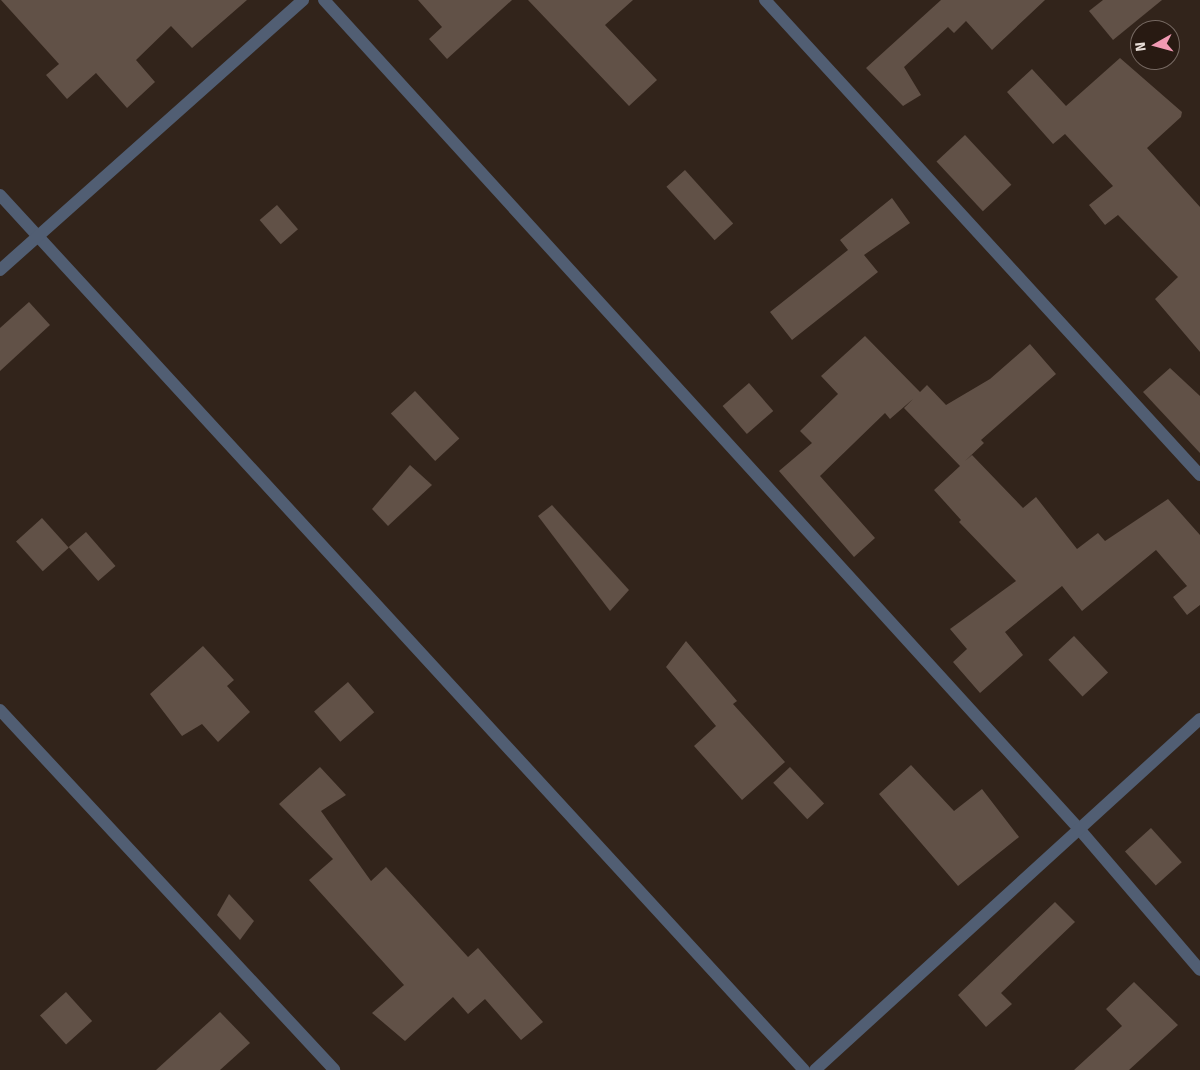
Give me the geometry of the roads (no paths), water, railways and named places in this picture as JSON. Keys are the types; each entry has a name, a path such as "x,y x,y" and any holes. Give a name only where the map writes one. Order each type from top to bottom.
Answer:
{"street":[{"path":"0,270 302,0"},
{"path":"324,0 1080,830 1200,970"},
{"path":"764,0 1200,475"},
{"path":"0,195 804,1070"},
{"path":"0,710 334,1070"},
{"path":"815,1070 1200,719"}]}
